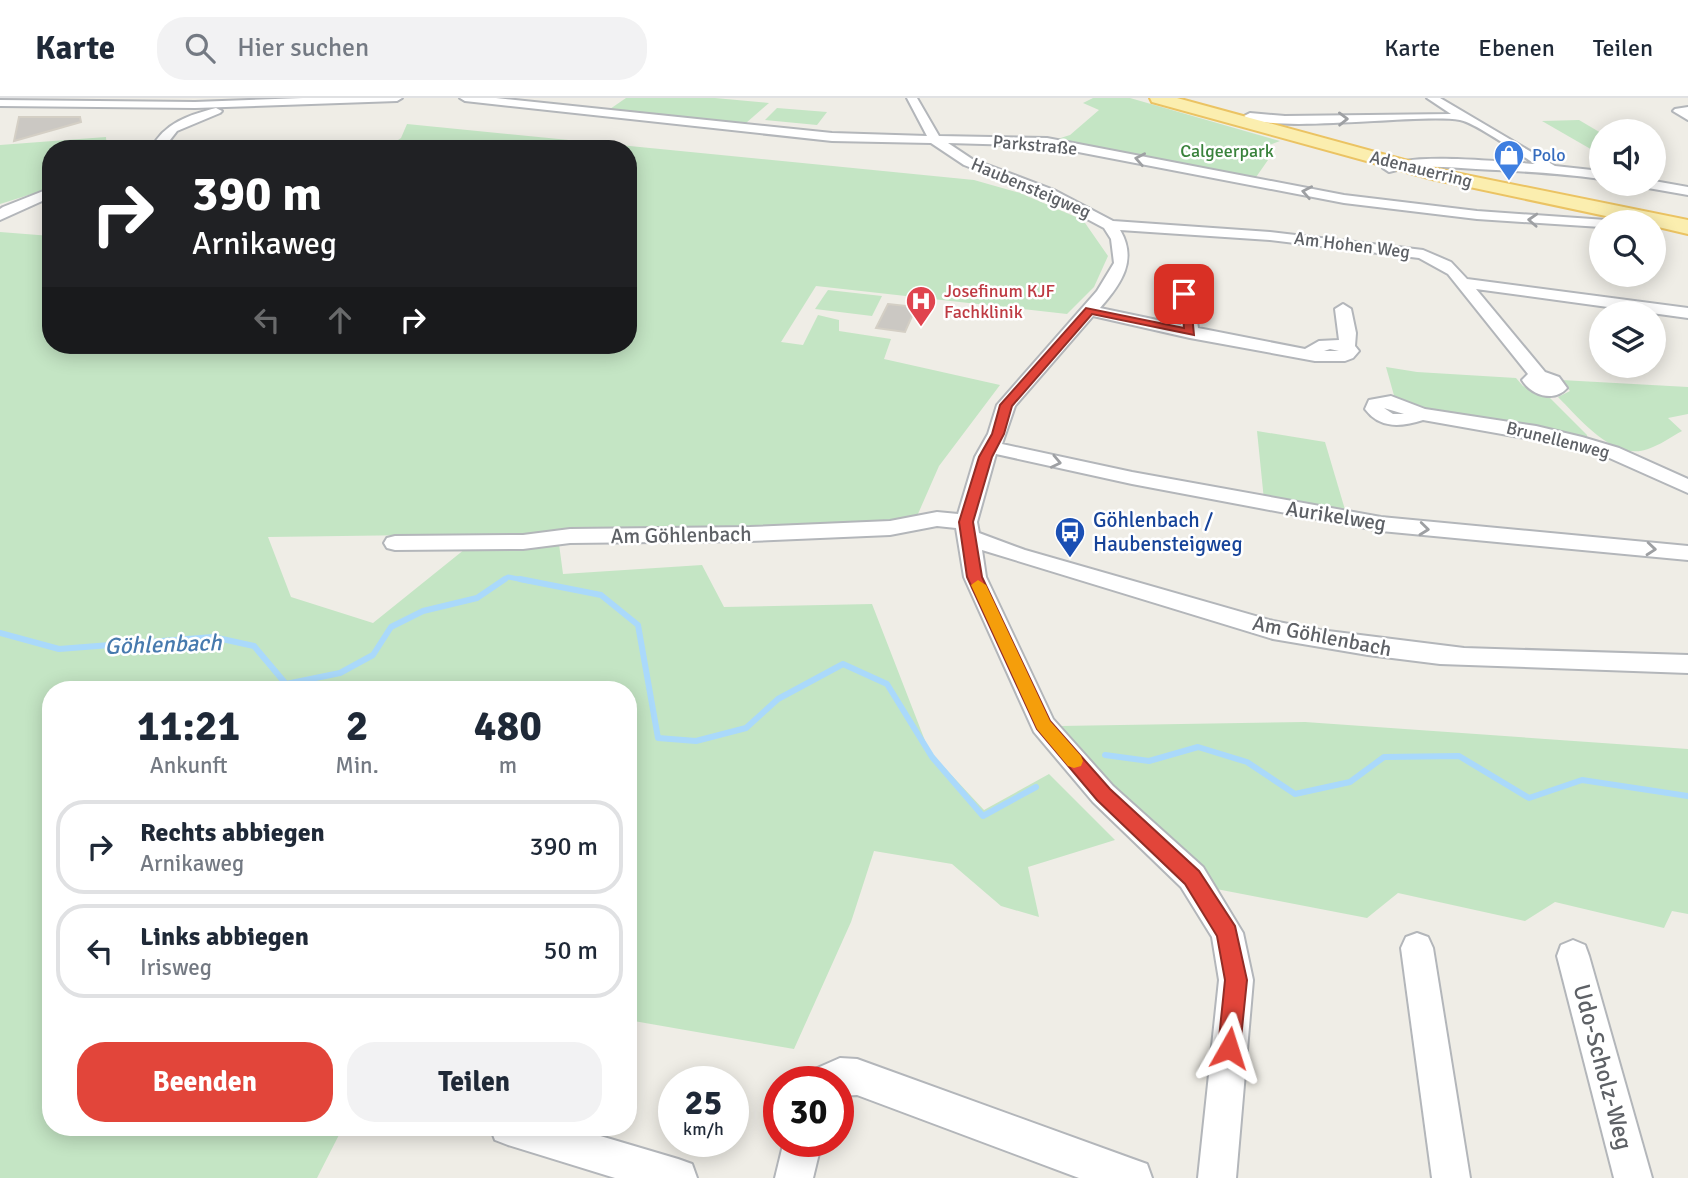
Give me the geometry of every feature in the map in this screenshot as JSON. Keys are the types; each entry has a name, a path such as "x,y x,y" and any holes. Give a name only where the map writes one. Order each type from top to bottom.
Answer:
{"main road":[{"name":"Adenauerring","path":"1142,98 1244,117"},
{"name":"Adenauerring","path":"1158,98 1244,117 1389,164 1500,196 1589,213"},
{"name":"Adenauerring","path":"1389,164 1436,168 1594,210"},
{"name":"Adenauerring","path":"1666,224 1688,226"},
{"name":"Adenauerring","path":"1666,228 1688,233"}],"street":[{"path":"0,103 195,111 269,101 397,98"},
{"name":"Parkstraße","path":"465,98 799,134 1046,142 1344,199 1477,215 1589,222"},
{"name":"Haubensteigweg","path":"912,98 935,140 968,162 1080,206 1110,225 1118,239 1121,263 1104,293 1006,405 998,434 989,447 967,529 975,577 1043,725 1103,794 1192,877 1227,933 1236,980 1217,1178"},
{"path":"1432,98 1552,169"},
{"path":"1688,110 1679,111 1688,117"},
{"path":"160,140 195,111"},
{"path":"1244,117 1463,117"},
{"path":"1436,168 1552,169 1589,174"},
{"path":"1666,187 1688,191"},
{"path":"0,216 42,196"},
{"name":"Am Hohen Weg","path":"1110,225 1270,236 1411,252 1447,265 1465,283 1539,376"},
{"path":"1182,274 1190,333"},
{"path":"1465,283 1687,314"},
{"path":"1090,310 1190,333 1340,357 1350,351 1346,347 1348,333 1343,309"},
{"name":"Brunellenweg","path":"1421,414 1576,441 1612,452 1688,487"},
{"name":"Aurikelweg","path":"989,447 1132,478 1381,524 1688,552"},
{"name":"Am Göhlenbach","path":"396,544 523,542 570,536 750,534 890,528 937,519 967,529 1017,555 1273,630 1373,648 1462,657 1688,664"},
{"path":"975,577 995,563 1017,555"},
{"path":"1417,948 1451,1178"},
{"name":"Udo-Scholz-Weg","path":"1573,956 1633,1178"},
{"path":"854,1077 1133,1178"},
{"path":"538,1136 678,1178"},
{"path":"794,1178 799,1157"}],"green space":[{"path":"626,98 715,98 769,103 746,123 610,109"},
{"name":"Calgeerpark","path":"1093,98 1130,98 1280,141 1254,151 1268,160 1254,180 1051,141 1070,135 1099,110 1083,103"},
{"path":"777,108 827,112 817,125 765,120"},
{"path":"1579,120 1589,126 1589,148 1542,121"},
{"path":"407,124 569,140 398,140"},
{"path":"106,137 106,140 66,140"},
{"path":"42,142 42,191 0,204 0,145"},
{"path":"637,147 974,180 1020,193 1083,220 1108,256 1094,287 1067,314 816,286 781,342 803,345 818,315 839,320 839,331 891,339 884,359 1000,385 939,466 914,523 713,531 268,537 291,597 373,623 465,549 559,544 563,574 702,565 724,607 872,604 929,751 984,810 1049,774 1115,840 1028,867 1039,917 1001,906 952,864 874,851 851,922 794,1049 637,1022 637,681 42,681 42,1136 338,1136 317,1178 0,1178 0,232 42,235 42,354 637,354"},
{"path":"828,290 882,296 872,316 815,309"},
{"path":"1386,367 1417,372 1516,378 1523,386 1548,396 1587,435 1588,441 1541,428 1418,408 1395,399"},
{"path":"1561,380 1688,387 1688,414 1668,418 1682,431 1661,443 1648,449 1623,449 1598,436 1558,397 1570,391"},
{"path":"1257,431 1325,442 1346,513 1264,500"},
{"path":"1305,722 1688,749 1688,914 1672,911 1664,928 1555,902 1525,921 1398,893 1367,918 1206,887 1122,805 1060,726"}],"building":[{"path":"19,117 80,117 81,122 14,141"},
{"path":"888,304 916,307 905,332 876,328"}],"waterway":[{"name":"Göhlenbach","path":"505,579 508,577 529,581"},
{"name":"Göhlenbach","path":"301,681 340,673 373,655 391,627 423,611 477,598 505,579"},
{"name":"Göhlenbach","path":"520,579 601,595 638,625 658,738 696,741 746,728 778,699 843,664 887,684 932,757 983,816 1036,787"},
{"name":"Göhlenbach","path":"0,633 59,649 213,637 254,646 283,681"},
{"name":"Göhlenbach","path":"1105,755 1149,761 1198,747 1247,762 1295,794 1350,782 1384,757 1459,756 1529,798 1582,780 1688,796"}],"slow traffic":[{"path":"978,585 1043,725 1074,761"}],"place":[{"name":"Polo","path":"1509,182"},
{"name":"Josefinum KJF Fachklinik","path":"921,328"},
{"name":"Göhlenbach / Haubensteigweg","path":"1070,559"}],"route":[{"path":"1184,294 1190,333 1149,326 1090,310 1042,361 1006,405 998,434 985,457 966,522 975,577 1043,725 1103,794 1192,877 1227,933 1236,980 1229,1048"}]}
